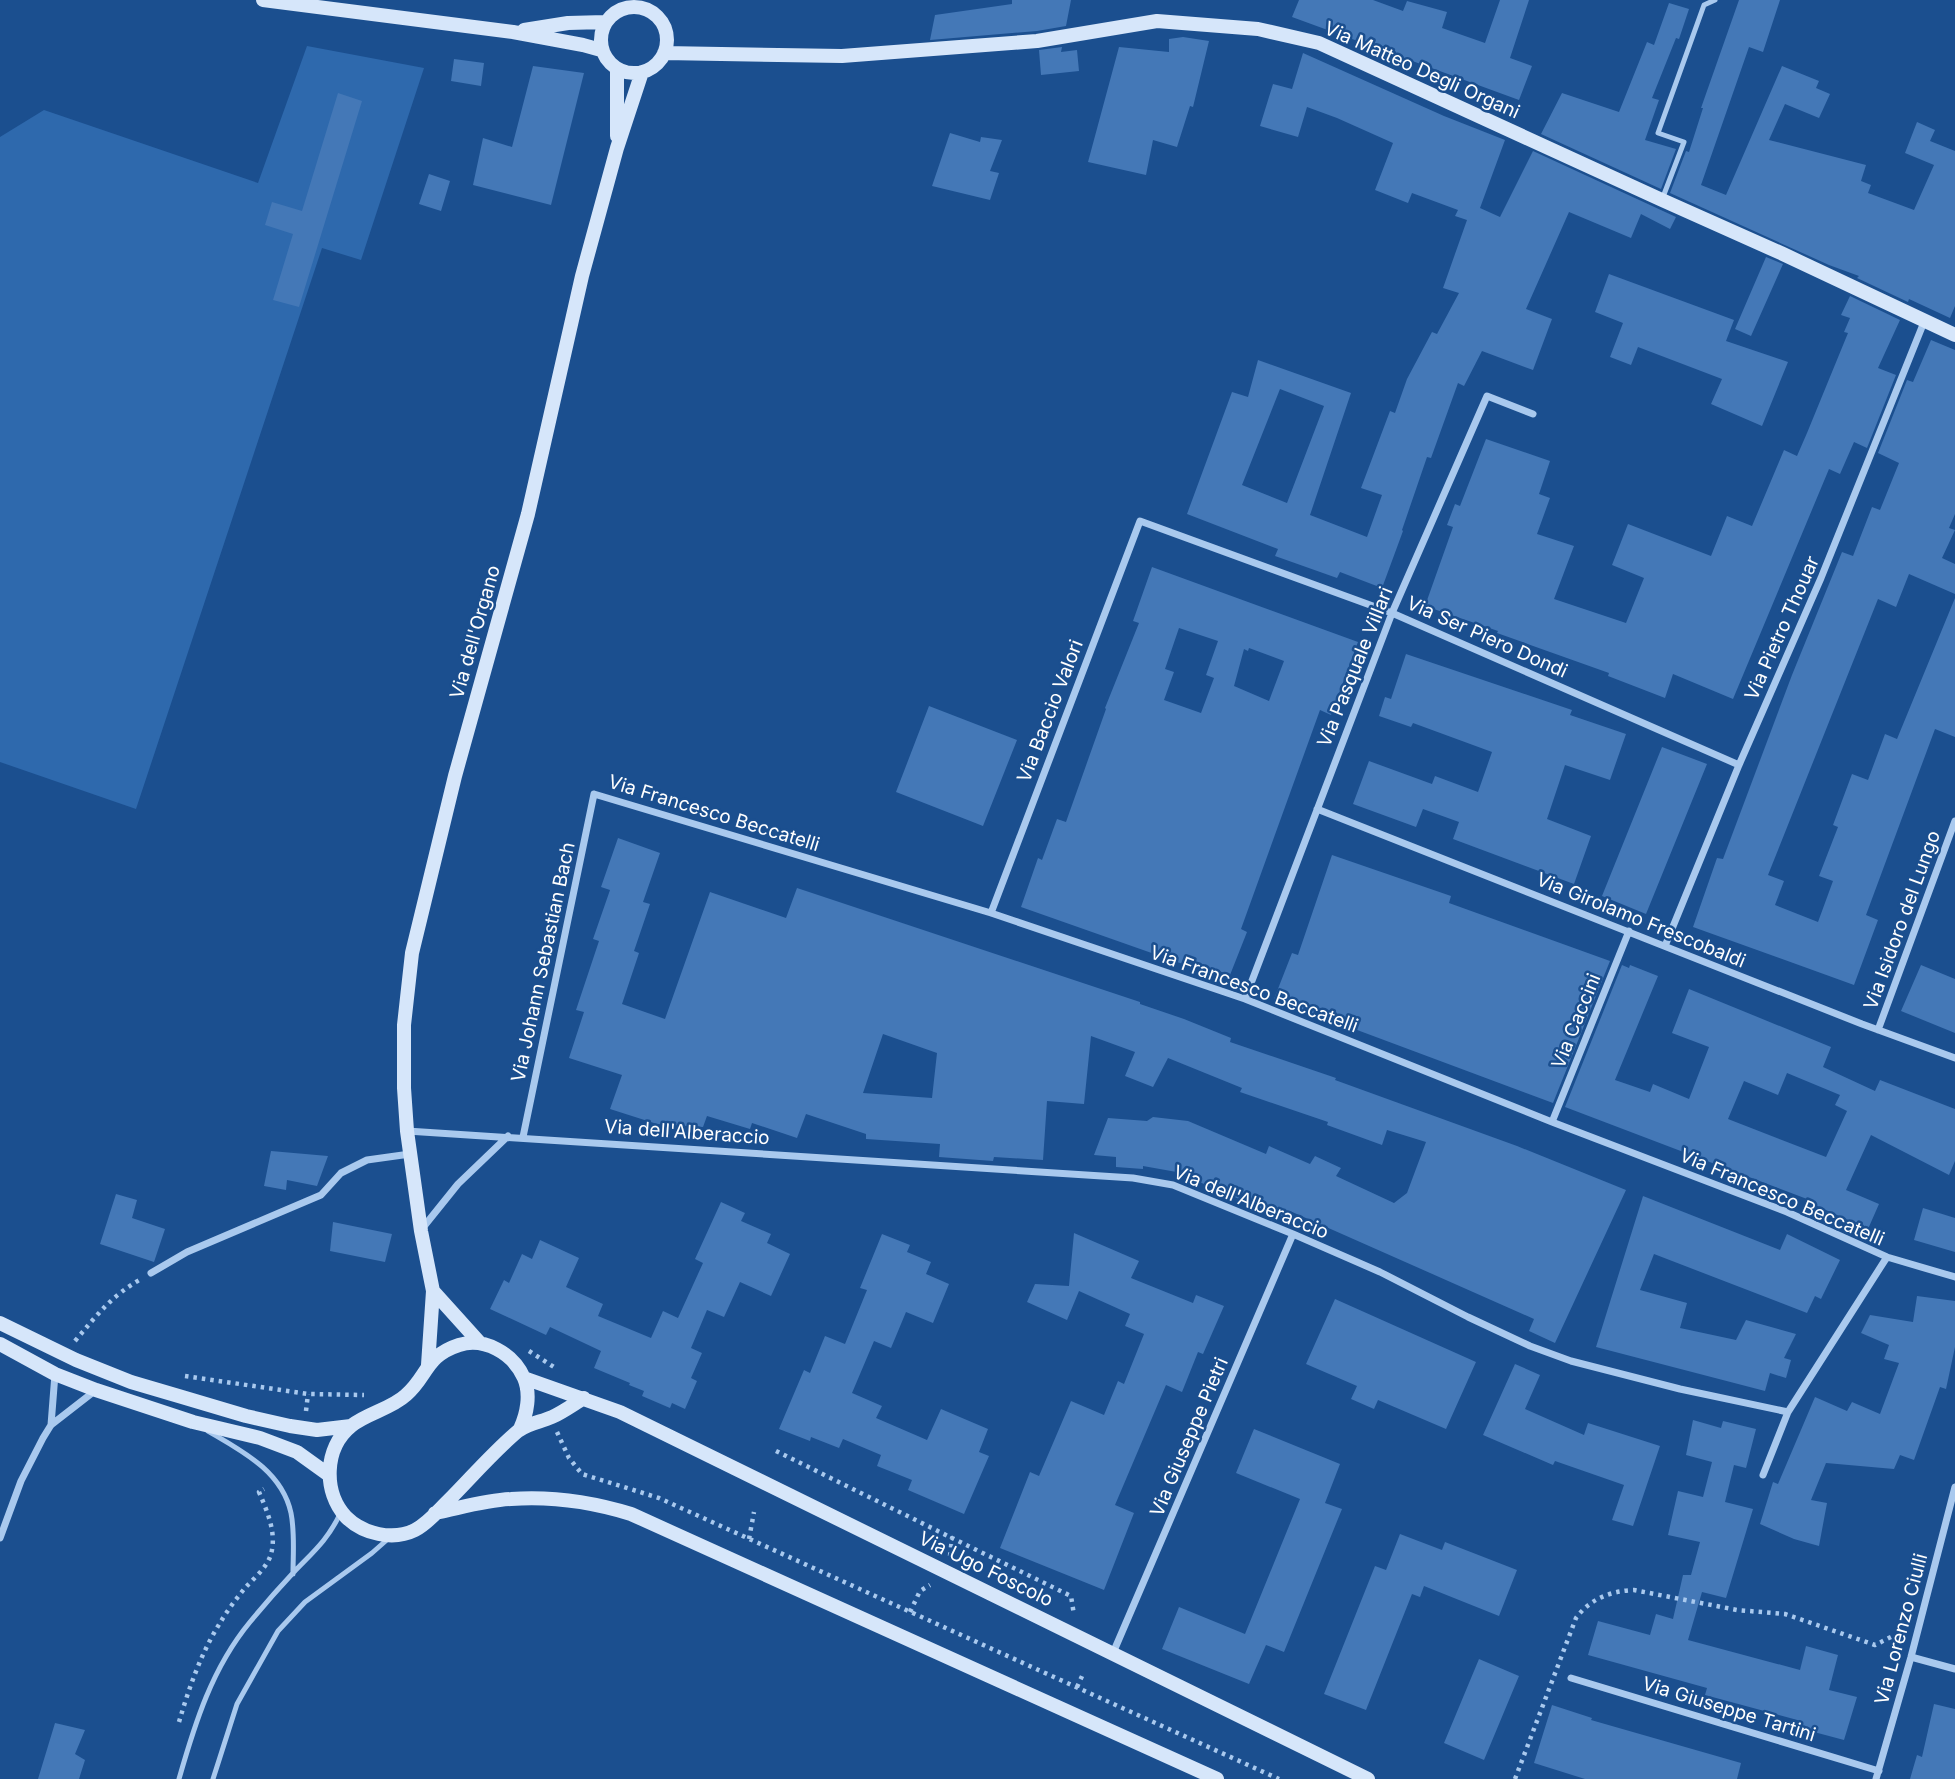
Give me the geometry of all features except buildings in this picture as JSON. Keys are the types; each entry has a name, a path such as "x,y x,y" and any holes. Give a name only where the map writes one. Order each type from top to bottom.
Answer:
{"street":[{"path":"264,0 513,32 601,50"},
{"path":"642,4 663,23 666,34 664,53 655,65 642,72 630,73 609,63 601,50 600,40 605,22 619,10 642,4"},
{"name":"Via Matteo Degli Organi","path":"664,53 842,56 1037,41 1157,21 1258,29 1319,43 1955,335"},
{"path":"513,32 568,23 605,22"},
{"name":"Via dell'Organo","path":"617,69 617,148"},
{"name":"Via dell'Organo","path":"407,1131 404,1025 412,953 454,776 528,514 582,276 617,148 642,72"},
{"name":"Via Pietro Thouar","path":"1665,946 1739,765 1821,578 1924,322"},
{"name":"Via Pasquale Villari","path":"1245,999 1392,613 1488,396 1533,414"},
{"name":"Via Ser Piero Dondi","path":"1139,521 1392,613 1739,765"},
{"name":"Via Baccio Valori","path":"991,913 1139,521"},
{"name":"Via Francesco Beccatelli","path":"594,794 991,913 1245,999 1552,1122 1787,1212 1887,1258 1955,1277"},
{"name":"Via Johann Sebastian Bach","path":"523,1137 594,794"},
{"name":"Via Girolamo Frescobaldi","path":"1317,809 1955,1058"},
{"name":"Via Isidoro del Lungo","path":"1878,1030 1955,821"},
{"path":"1947,842 1955,845"},
{"name":"Via Caccini","path":"1552,1122 1629,931"},
{"path":"407,1131 421,1231 433,1291 428,1365"},
{"name":"Via dell'Alberaccio","path":"407,1131 1133,1178 1173,1185 1380,1272 1530,1346 1571,1361 1680,1389 1788,1412"},
{"path":"421,1231 458,1184 508,1136"},
{"path":"151,1273 221,1236 321,1195 341,1173 367,1160 410,1154"},
{"name":"Via Giuseppe Pietri","path":"1114,1653 1293,1234"},
{"path":"1763,1475 1788,1412 1887,1258"},
{"name":"Via Ugo Foscolo","path":"433,1291 479,1342 509,1358 524,1378 620,1412 1368,1779"},
{"path":"0,1323 76,1360 131,1382 246,1416 317,1430 351,1426 397,1402 414,1387 428,1365 448,1349 479,1342"},
{"path":"0,1344 55,1374 96,1390 297,1452 329,1475"},
{"path":"0,1538 21,1481 51,1425 55,1374"},
{"path":"351,1426 341,1438 330,1464 329,1475 334,1500 341,1511 360,1527 380,1534 393,1535 412,1531 421,1527 520,1429 527,1412 524,1378"},
{"path":"51,1425 96,1390"},
{"path":"520,1429 552,1417 584,1398"},
{"name":"Via Lorenzo Ciulli","path":"1876,1779 1955,1487"},
{"path":"435,1513 498,1500 537,1498 579,1500 631,1514 1217,1779"},
{"path":"1911,1657 1955,1669"},
{"name":"Via Giuseppe Tartini","path":"1571,1678 1879,1770"}],"lane":[{"path":"1662,200 1684,142 1658,133 1704,5 1715,0"},
{"path":"193,1422 251,1457 277,1480 291,1513 293,1574"},
{"path":"179,1779 206,1695 226,1655 249,1623 324,1542 341,1511"},
{"path":"213,1779 237,1704 278,1631 305,1602 393,1535"}],"path":[{"path":"86,1346 75,1341 103,1307 121,1291 151,1273"},
{"path":"522,1346 566,1374 559,1391"},
{"path":"173,1374 309,1394 367,1395"},
{"path":"303,1428 309,1394"},
{"path":"552,1417 560,1441 582,1474 659,1498 1279,1779"},
{"path":"776,1451 1071,1596 1073,1614 1079,1621"},
{"path":"176,1730 187,1694 219,1623 271,1555 273,1545 270,1521 259,1492 277,1480"},
{"path":"749,1539 754,1512"},
{"path":"910,1612 920,1591 939,1578 950,1560 953,1538"},
{"path":"1515,1779 1576,1619 1583,1609 1601,1597 1634,1590 1737,1610 1784,1614 1875,1646 1891,1637"},
{"path":"1077,1687 1083,1674"}],"shaded area":[{"path":"307,46 424,68 361,260 322,248 136,809 0,762 0,137 44,110 258,183"}]}
